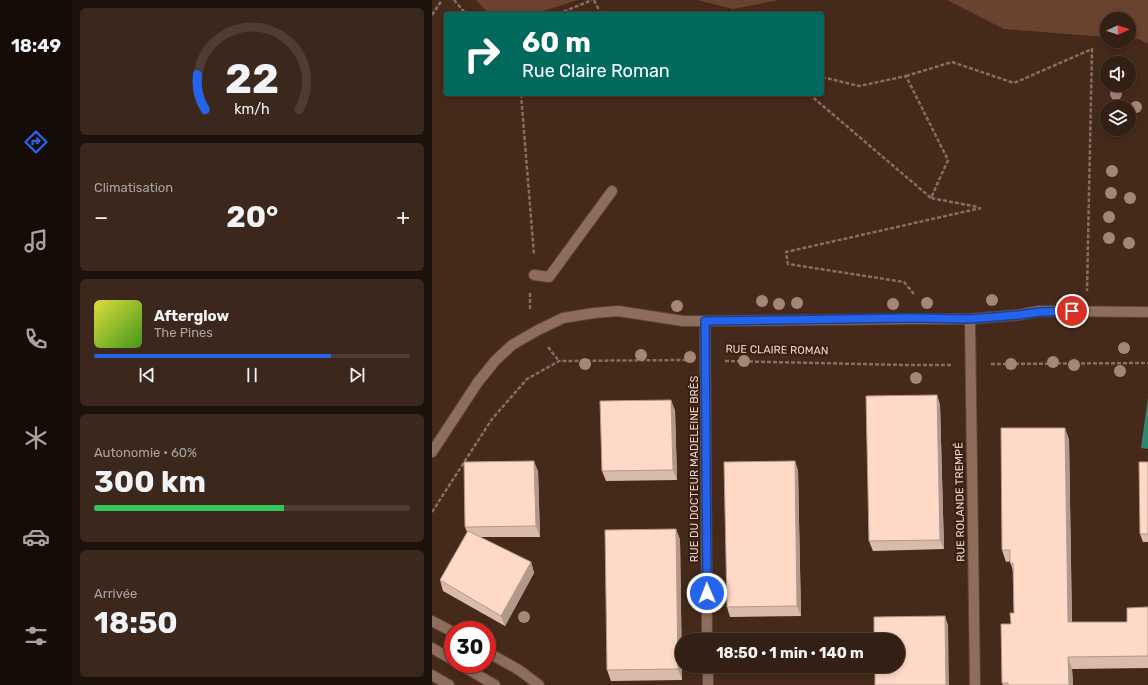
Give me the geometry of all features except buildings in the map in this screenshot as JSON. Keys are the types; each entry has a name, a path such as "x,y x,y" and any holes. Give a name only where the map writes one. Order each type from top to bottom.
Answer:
{"street":[{"path":"534,275 549,277 612,191"},
{"path":"432,452 478,382 495,361 512,345 563,318 618,311 683,321 911,318 970,319 1039,312 1148,312"},
{"name":"RUE ROLANDE TREMPÉ","path":"970,319 975,685"},
{"name":"RUE DU DOCTEUR MADELEINE BRÈS","path":"705,321 707,633"},
{"path":"432,621 444,627"},
{"path":"432,648 444,655"},
{"path":"496,657 519,670 539,685"},
{"path":"475,673 495,685"},
{"path":"708,673 708,685"},
{"path":"432,675 449,685"}],"path":[{"path":"432,15 442,0"},
{"path":"454,0 464,12"},
{"path":"563,12 593,0 600,12"},
{"path":"824,77 859,86 906,76 952,62 1014,83 1092,49 1087,294"},
{"path":"906,76 948,160 931,198"},
{"path":"521,96 534,275 530,296 531,316 538,330 559,361"},
{"path":"811,96 931,198 981,208 786,252 788,264 904,282 914,294"},
{"name":"RUE CLAIRE ROMAN","path":"432,512 492,419 527,379 559,361 705,360 907,365 1148,363"}],"shaded area":[{"path":"476,0 578,0 543,11 487,12"},
{"path":"698,0 779,0 733,9"},
{"path":"947,0 1148,0 1148,44 1136,39 1136,12 1100,12 1100,36 1004,29"}],"water":[{"path":"1148,397 1148,449 1141,448"}],"route":[{"path":"707,593 705,321 911,318 970,319 1039,312 1072,311"}]}
